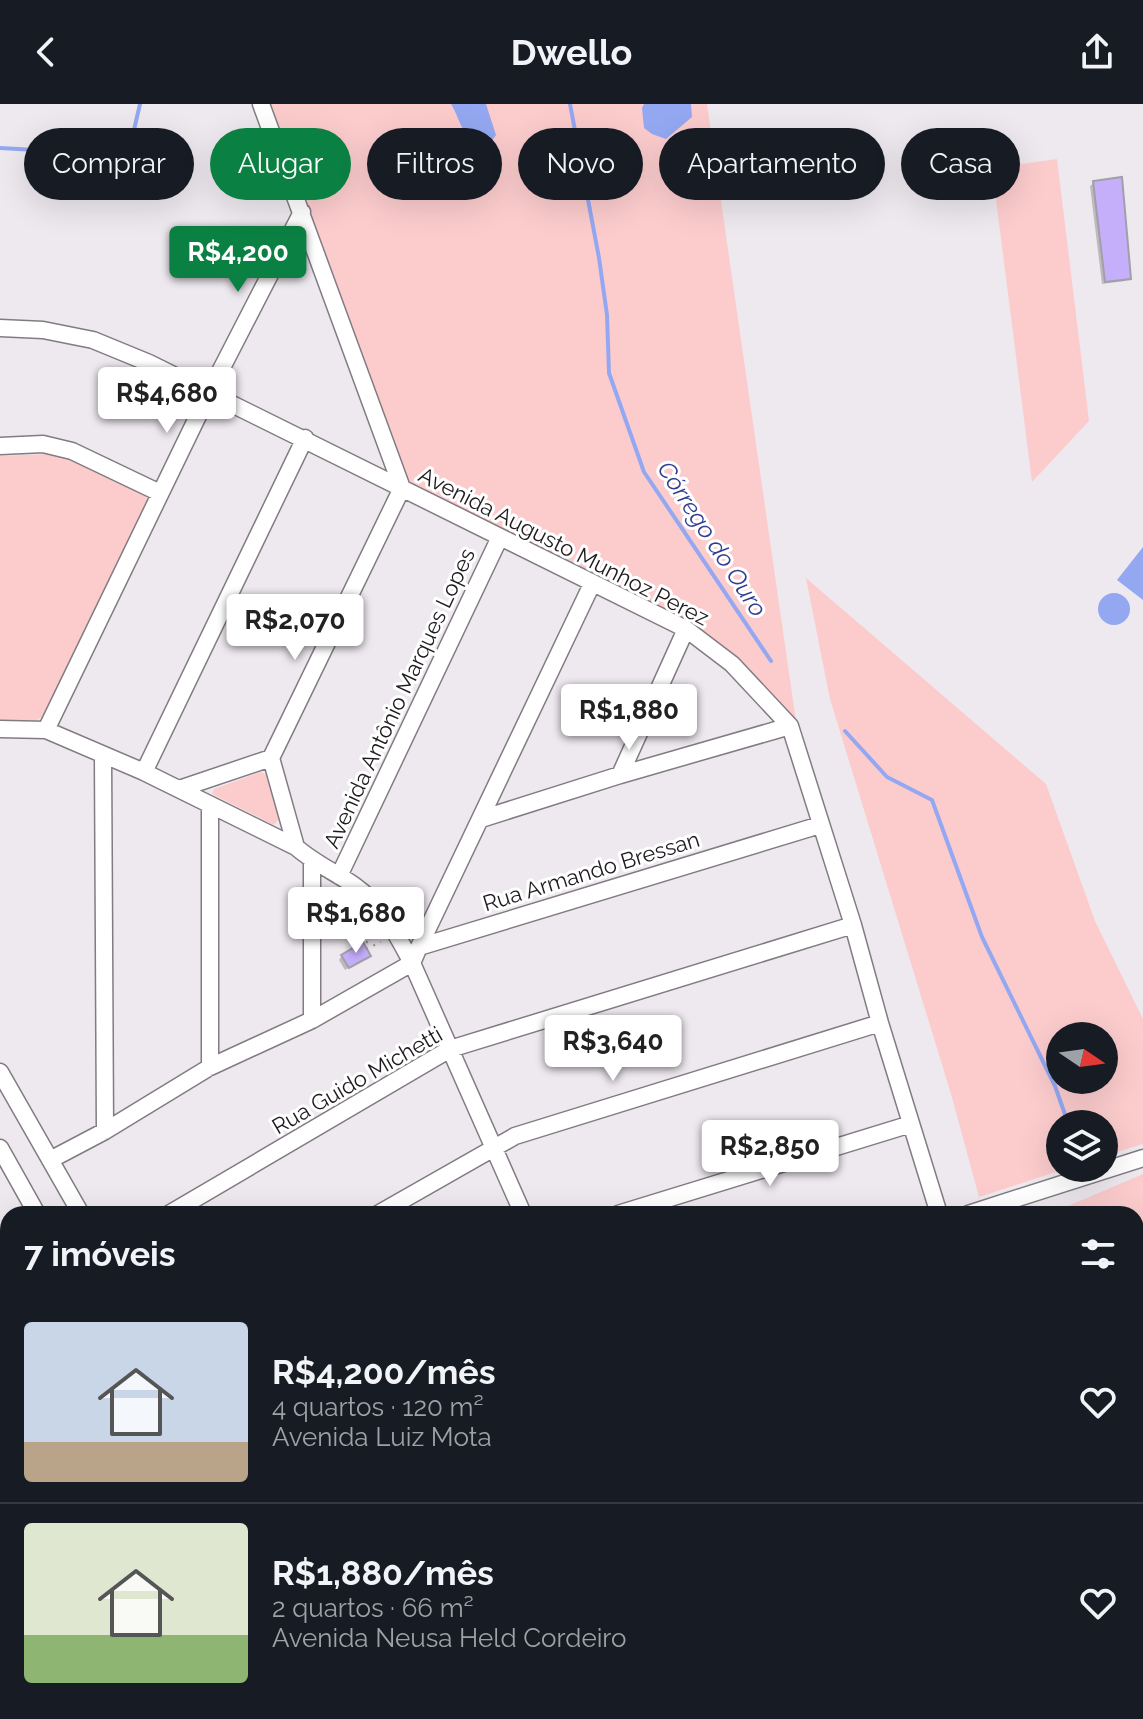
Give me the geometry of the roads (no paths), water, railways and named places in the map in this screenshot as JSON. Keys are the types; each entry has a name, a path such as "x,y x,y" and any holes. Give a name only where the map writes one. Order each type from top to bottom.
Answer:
{"street":[{"path":"261,104 402,488 271,758 296,847"},
{"path":"46,730 209,393 302,212"},
{"name":"Avenida Augusto Munhoz Perez","path":"0,328 43,330 93,340 149,363 686,629 732,664 790,726 937,1206"},
{"path":"144,772 305,438"},
{"path":"0,446 43,444 72,451 160,493"},
{"name":"Avenida Antônio Marques Lopes","path":"339,876 499,539"},
{"path":"50,1160 105,1131 210,1067 312,1020 412,963 592,584"},
{"path":"620,775 686,629"},
{"path":"481,819 790,726"},
{"path":"0,729 46,730 144,772 296,847 371,900 396,933 412,963 520,1206"},
{"path":"103,755 105,1131"},
{"path":"179,789 271,758"},
{"path":"210,807 210,1067"},
{"name":"Rua Armando Bressan","path":"419,947 820,825"},
{"path":"312,861 312,1020"},
{"name":"Rua Guido Michetti","path":"183,1206 450,1049 853,925"},
{"path":"392,1206 494,1146 549,1123 880,1023"},
{"path":"0,1072 76,1206"},
{"path":"644,1206 911,1124"},
{"path":"0,1148 33,1206"},
{"path":"993,1206 1143,1158"}],"water":[{"path":"451,104 486,104 494,128 463,128"},
{"path":"644,104 691,104 692,117 679,128 659,128 659,136 644,128"},
{"path":"1143,547 1143,600 1117,580"},
{"path":"1114,593 1125,598 1130,609 1125,620 1114,625 1103,620 1098,609 1103,598"}],"waterway":[{"path":"0,148 36,150 93,176 127,160 140,104"},
{"name":"Córrego do Ouro","path":"570,104 599,258 607,315 609,373 644,472 771,661"},
{"path":"845,731 887,777 932,800 982,937 1055,1086 1063,1110"}]}
